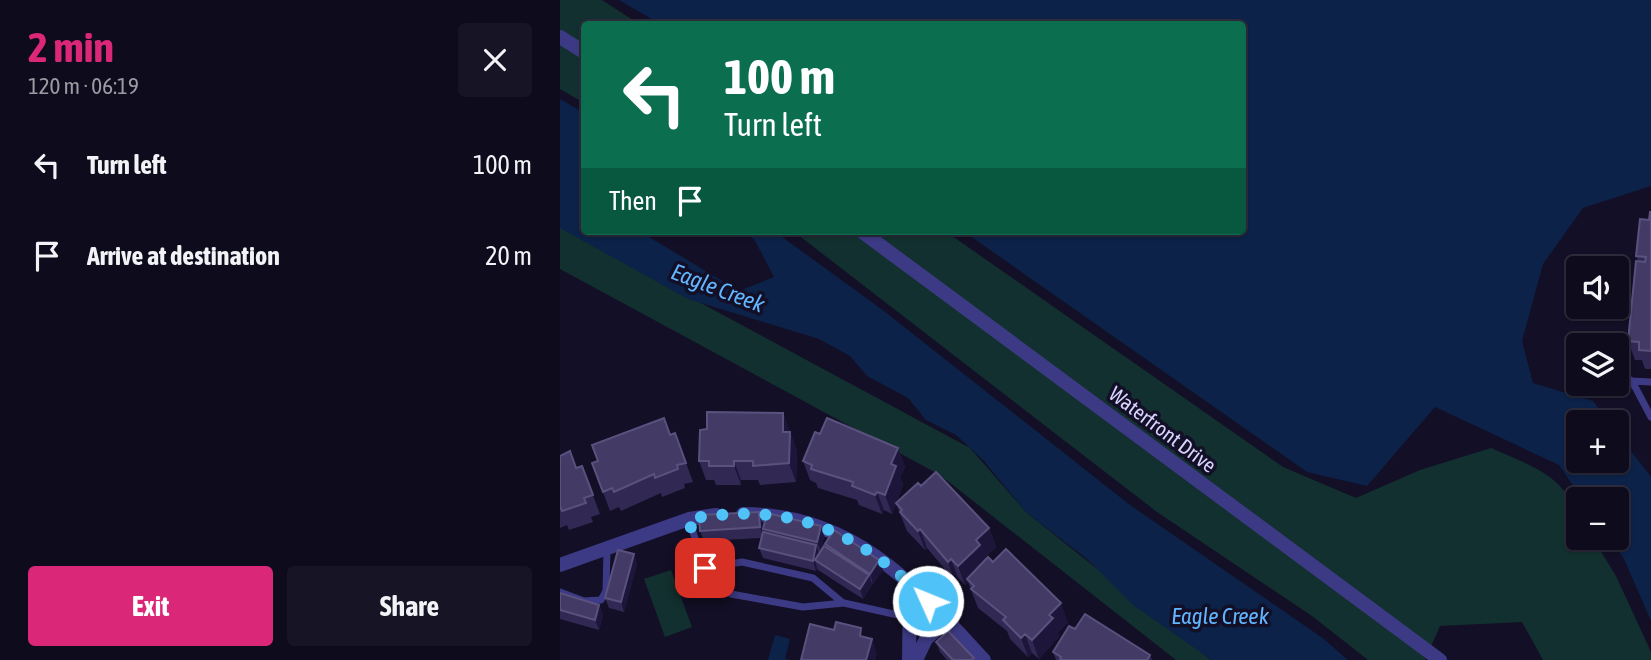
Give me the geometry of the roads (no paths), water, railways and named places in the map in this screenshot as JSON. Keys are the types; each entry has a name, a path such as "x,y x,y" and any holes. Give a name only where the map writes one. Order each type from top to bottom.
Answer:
{"street":[{"path":"560,37 581,50"},
{"name":"Waterfront Drive","path":"866,235 1440,660"},
{"path":"560,565 688,519 752,514 819,525 860,544 910,582 984,660"},
{"path":"909,660 907,617 910,582"},
{"path":"916,660 926,639 947,620"}],"lane":[{"path":"1629,379 1651,382"},
{"path":"1632,381 1651,417"},
{"path":"688,519 705,568 731,594 803,607 844,603 907,617"},
{"path":"560,592 584,601 600,600 606,591 607,548"},
{"path":"705,568 742,562 813,578 844,603"}],"water":[{"path":"619,0 1651,0 1651,186 1583,208 1543,264 1522,341 1533,383 1566,393 1566,396 1593,401 1600,410 1566,410 1566,473 1629,473 1629,449 1651,477 1651,621 1618,550 1629,550 1629,487 1574,487 1559,465 1435,407 1367,486 1307,472 969,235 1246,235 1246,21 655,21"},
{"name":"Eagle Creek","path":"560,99 581,111 581,235 646,235 739,291 774,277 754,239 746,235 780,235 884,311 1130,505 1324,639 1348,660 1212,660 1133,605 1087,559 1026,512 983,460 956,435 926,420 908,398 867,376 850,356 819,339 688,299 560,228"},
{"path":"775,635 790,639 785,658 790,660 768,660"}]}
